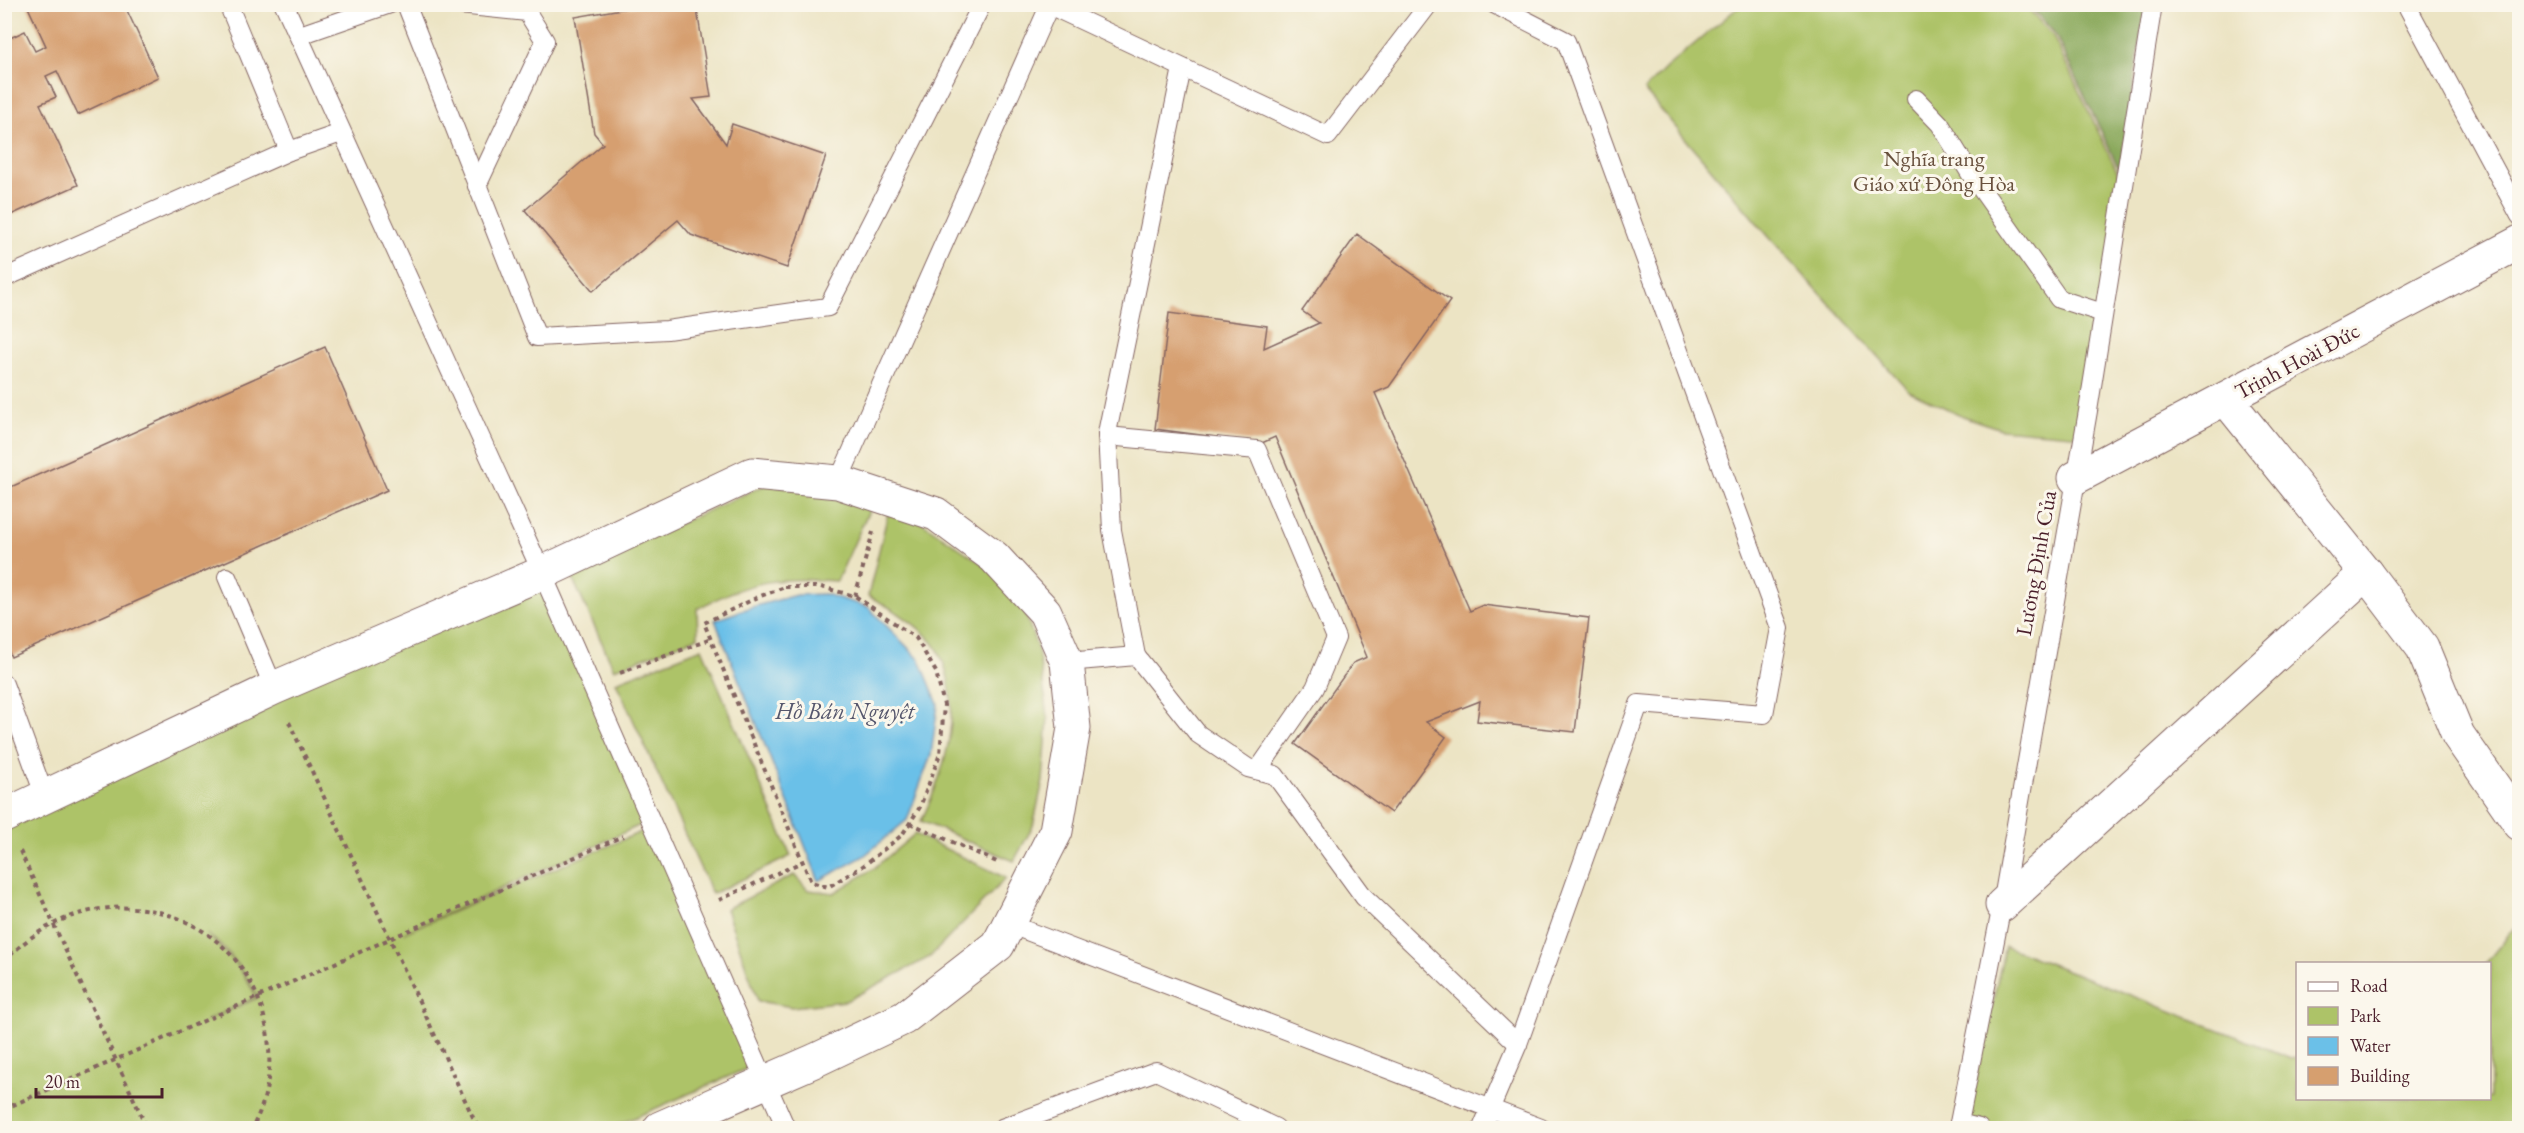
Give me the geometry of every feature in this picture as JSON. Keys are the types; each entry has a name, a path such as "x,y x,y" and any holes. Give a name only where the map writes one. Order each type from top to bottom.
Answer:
{"street":[{"name":"Trịnh Hoài Đức","path":"2075,478 2520,242"},
{"path":"2226,399 2366,573 2422,647 2458,735 2520,824"},
{"path":"4,816 274,688 542,573 752,474 838,483 936,514 994,558 1045,612 1067,662 1074,728 1056,831 998,945 904,1018 765,1083 660,1128"},
{"path":"2002,905 2366,573"}],"lane":[{"path":"228,4 289,151"},
{"path":"284,4 542,573 786,1128"},
{"path":"300,35 390,4"},
{"path":"406,4 537,337 667,330 828,307 982,4"},
{"path":"450,4 527,12 545,40 477,186"},
{"path":"838,483 1049,5 1328,136 1429,4"},
{"path":"1482,1128 1518,1044 1639,704 1764,714 1780,628 1566,41 1494,4"},
{"name":"Lương Định Của","path":"1958,1126 2002,905 2153,4"},
{"path":"2408,5 2520,216"},
{"path":"1182,68 1107,436 1112,530 1136,656 1198,734 1248,768 1275,774 1364,897 1518,1044"},
{"path":"1916,99 1940,124 1976,182 2059,299 2103,313"},
{"path":"4,278 289,151 341,133"},
{"path":"1107,436 1257,450 1336,638 1315,688 1258,770"},
{"path":"227,576 274,688"},
{"path":"1067,662 1136,656"},
{"path":"4,684 45,796"},
{"path":"1009,924 1541,1128"},
{"path":"1002,1128 1156,1071 1276,1128"},
{"path":"1958,1126 1979,1128"}],"path":[{"path":"855,596 883,497"},
{"path":"785,587 821,587 855,596 916,638 936,672 944,705 940,754 920,807 902,835 864,866 828,887 811,882 704,623 758,597 785,587"},
{"path":"591,684 711,639"},
{"path":"274,688 478,1128"},
{"path":"4,1109 651,823"},
{"path":"910,823 1032,878"},
{"path":"19,849 147,1128"},
{"path":"691,913 802,861"},
{"path":"4,962 23,942 53,923 71,914 111,907 131,907 171,915 198,929 223,947 249,979 265,1017 270,1060 268,1081 252,1128"}],"green space":[{"name":"Nghĩa trang Giáo xứ Đông Hòa","path":"1741,5 2025,5 2053,36 2126,190 2083,436 2001,429 1965,417 1909,391 1769,237 1644,90 1667,67"},
{"path":"2029,5 2146,5 2120,171 2055,34"},
{"path":"769,483 871,506 837,581 781,580 732,592 697,609 698,637 614,669 570,573"},
{"path":"891,501 1016,587 1038,650 1048,717 1043,781 1033,826 1014,861 921,821 945,760 951,716 951,694 947,673 934,644 908,620 868,596"},
{"path":"542,575 647,822 404,933 650,828 757,1064 611,1128 5,1128 5,816","holes":["207,934 216,940 237,963 258,998 205,1021 257,997 236,963"]},
{"path":"702,648 791,856 712,894 616,682"},
{"path":"915,834 1006,878 930,957 846,1001 792,1007 758,1001 726,909 794,875 808,890 834,893 873,869"},
{"path":"2513,929 2519,938 2519,1128 1965,1128 2005,946 2291,1058 2296,1057 2296,1100 2491,1100 2491,962 2487,962"}],"water":[{"name":"Hồ Bán Nguyệt","path":"825,594 868,607 920,660 938,704 931,755 907,820 864,856 819,881 715,620 796,595"}],"building":[{"path":"124,4 158,77 78,115 57,71 46,76 56,97 40,104 78,185 4,218 4,30 8,39 25,31 35,51 46,46 27,5"},
{"path":"650,4 696,4 711,97 693,99 726,144 732,124 826,156 787,268 691,235 678,220 593,291 525,210 603,144 594,133 575,17"},
{"path":"1357,234 1450,301 1389,387 1375,393 1470,611 1483,605 1589,618 1575,732 1477,721 1480,701 1426,722 1446,737 1391,813 1295,744 1353,663 1367,657 1275,437 1262,443 1155,429 1169,313 1267,326 1264,348 1319,323 1302,311"},
{"path":"325,347 387,490 11,657 4,641 4,490"}]}
